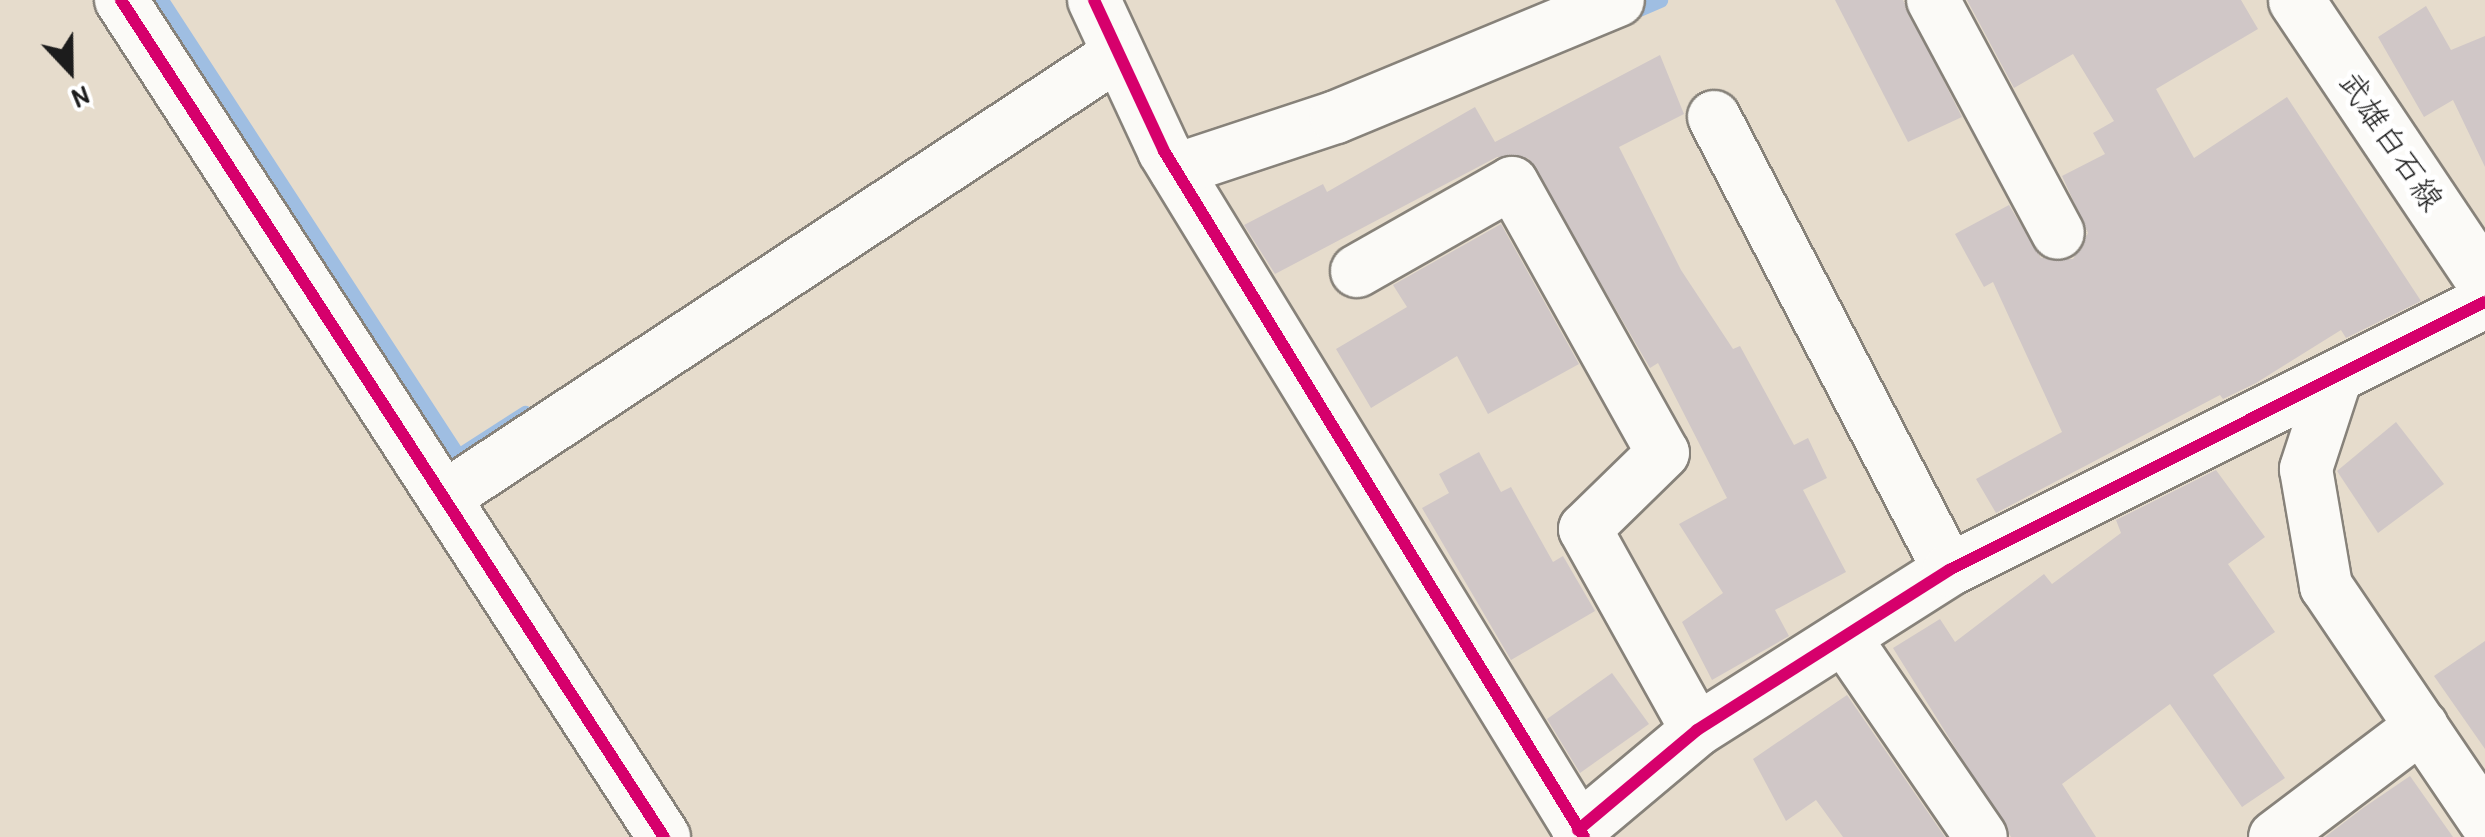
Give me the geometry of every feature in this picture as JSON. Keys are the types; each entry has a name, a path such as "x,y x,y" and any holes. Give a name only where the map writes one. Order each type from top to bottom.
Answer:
{"main road":[{"name":"武雄白石線","path":"2296,0 2485,282"}],"street":[{"path":"120,0 664,837"},
{"path":"1094,0 1116,56 1176,170 1581,833 1697,730 1949,570 2485,302"},
{"path":"1176,170 1336,117 1618,0"},
{"path":"1933,0 2058,233"},
{"path":"445,496 1116,56"},
{"path":"1714,117 1949,570"},
{"path":"1357,271 1512,182 1663,454 1584,529 1697,730"},
{"path":"2336,377 2306,469 2326,586 2485,821"},
{"path":"1844,637 1982,837"},
{"path":"2274,837 2422,726"}],"building":[{"path":"1835,0 1903,0 1962,117 1908,142"},
{"path":"1967,0 2241,0 2258,29 2156,89 2194,158 2287,97 2421,301 2346,338 2341,330 2256,383 2223,399 2220,395 1996,513 1976,479 2062,432 1993,282 1984,287 1955,234 2009,205 2041,258 2073,259 2088,233 2062,176 2105,154 2093,133 2114,121 2073,54 2014,88"},
{"path":"2426,6 2451,50 2485,36 2485,167 2453,100 2424,117 2378,37"},
{"path":"1660,55 1684,114 1619,147 1681,270 1733,349 1740,346 1794,445 1808,438 1827,478 1803,490 1846,572 1775,610 1789,636 1712,680 1682,622 1723,593 1679,524 1727,498 1658,363 1650,368 1528,158 1497,157 1275,274 1244,225 1323,184 1327,192 1475,107 1495,142"},
{"path":"1501,224 1579,364 1488,414 1457,356 1371,408 1336,349 1407,307 1393,285"},
{"path":"2396,422 2444,484 2378,533 2337,471"},
{"path":"1479,452 1501,492 1511,487 1553,562 1563,556 1595,611 1511,660 1422,508 1449,493 1439,474"},
{"path":"2216,470 2265,537 2228,564 2275,632 2213,675 2285,778 2242,807 2170,704 2062,784 2096,837 2011,837 1893,648 1940,619 1955,642 2044,574 2052,584 2121,533 2116,520"},
{"path":"2485,641 2485,749 2434,676"},
{"path":"1612,673 1649,724 1580,773 1547,719"},
{"path":"1847,695 1945,837 1843,837 1816,800 1786,821 1753,759"},
{"path":"2410,776 2453,837 2325,837 2363,808"}],"waterway":[{"path":"161,0 458,456 525,413"},
{"path":"1627,14 1660,0"}],"cycle path":[{"path":"121,0 664,837"},
{"path":"1094,0 1164,151 1584,837"},
{"path":"1578,830 1697,730 1949,570 2485,302"}]}
